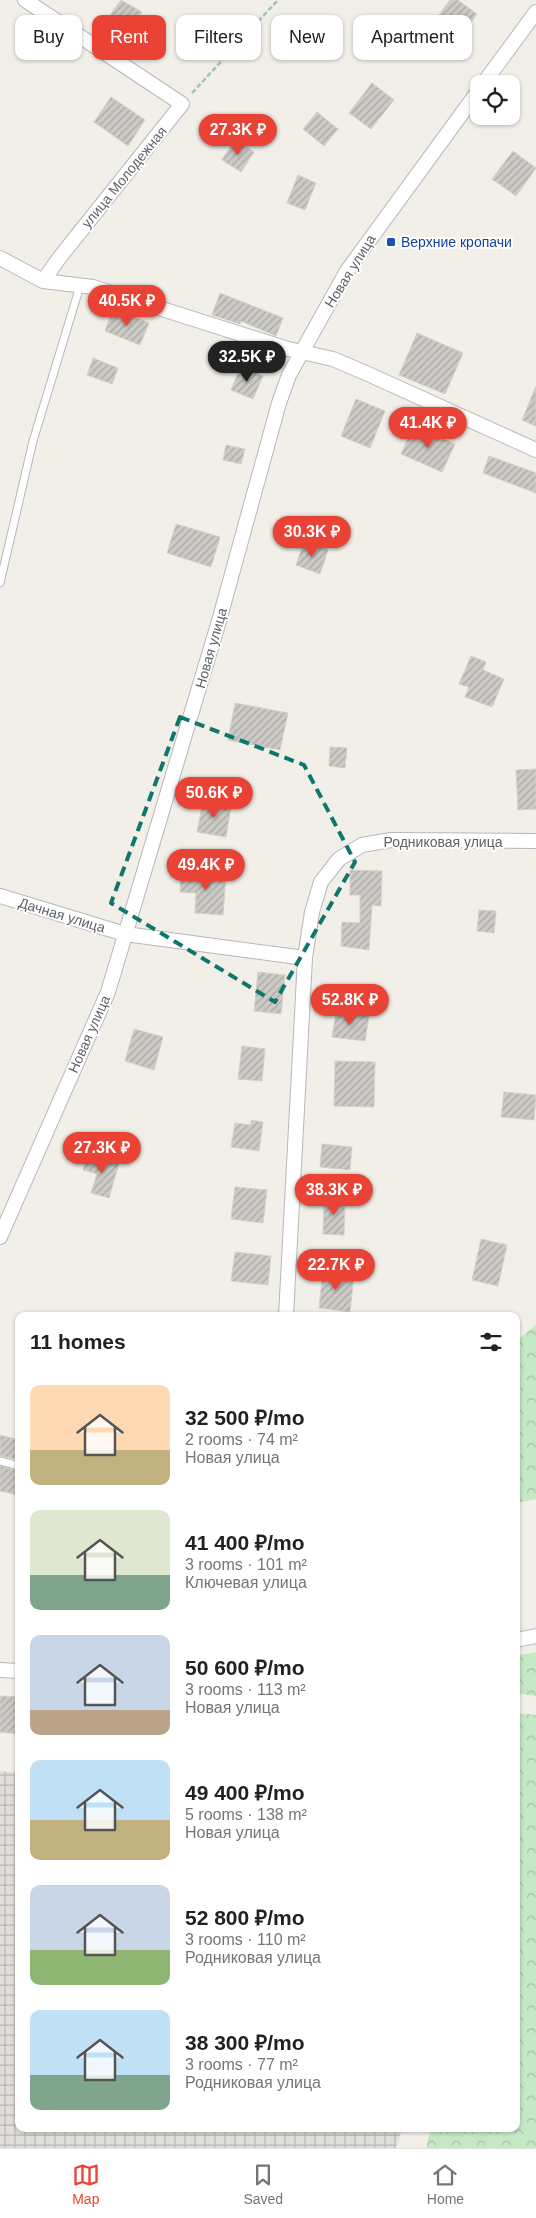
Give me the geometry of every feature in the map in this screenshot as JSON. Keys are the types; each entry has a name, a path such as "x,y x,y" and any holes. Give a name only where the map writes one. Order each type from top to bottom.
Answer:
{"street":[{"path":"25,0 182,104"},
{"path":"490,75 536,12"},
{"name":"Новая улица","path":"0,1237 108,992 219,621 279,403 289,375 347,271 470,102"},
{"name":"улица Молодежная","path":"43,282 60,257 182,104"},
{"path":"0,258 43,282 93,287 333,360 536,450"},
{"name":"Родниковая улица","path":"286,1312 304,958 312,912 321,882 339,859 362,845 391,840 536,841"},
{"name":"Дачная улица","path":"0,896 125,934 304,958"},
{"path":"520,1639 536,1636"},
{"path":"0,1670 15,1671"}],"lane":[{"path":"0,582 32,441 80,286"},
{"path":"0,1461 15,1465"}],"path":[{"path":"182,104 278,0"}],"highlighted area":[{"path":"180,717 304,765 355,862 275,1002 111,903"}],"shaded area":[{"path":"0,1771 15,1773 15,2132 401,2132 396,2148 0,2148"}],"green space":[{"path":"536,1325 536,1499 520,1502 520,1338"},
{"path":"536,1652 536,1696 520,1694 520,1655"},
{"path":"520,1713 536,1715 536,2148 426,2148 430,2132 520,2132"}],"building":[{"path":"121,0 142,12 140,15 110,15"},
{"path":"450,0 458,0 477,14 472,21 472,15 439,15"},
{"path":"372,83 394,100 371,129 349,113"},
{"path":"111,97 145,120 128,146 94,122"},
{"path":"317,112 338,129 324,146 303,129"},
{"path":"235,139 254,152 241,172 222,160"},
{"path":"513,151 536,168 516,196 492,179"},
{"path":"298,175 316,183 305,210 287,203"},
{"path":"220,293 283,318 276,336 241,321 240,324 212,315"},
{"path":"113,309 149,323 140,345 105,331"},
{"path":"417,333 463,353 445,394 399,375"},
{"path":"93,358 118,368 112,384 87,375"},
{"path":"241,366 263,376 253,399 231,390"},
{"path":"536,386 536,426 522,420"},
{"path":"356,399 385,411 370,448 341,436"},
{"path":"414,425 455,444 442,472 401,454"},
{"path":"226,445 245,449 241,464 223,460"},
{"path":"489,456 536,473 536,493 483,473"},
{"path":"176,524 220,537 211,567 167,553"},
{"path":"304,542 328,550 320,574 296,565"},
{"path":"471,656 486,662 483,670 504,679 492,707 465,697 469,687 459,684"},
{"path":"235,703 288,713 280,750 228,740"},
{"path":"330,747 347,748 345,768 329,766"},
{"path":"536,769 536,809 518,810 516,770"},
{"path":"203,801 231,806 226,837 197,832"},
{"path":"350,870 382,871 381,906 372,905 369,950 341,946 342,922 360,923 360,895 350,895"},
{"path":"181,872 226,875 223,915 195,913 196,893 180,892"},
{"path":"479,910 496,911 494,933 477,931"},
{"path":"258,972 285,975 281,1014 254,1011"},
{"path":"336,1012 369,1016 365,1041 332,1037"},
{"path":"134,1029 163,1037 154,1070 125,1061"},
{"path":"242,1046 265,1049 262,1081 238,1079"},
{"path":"335,1061 375,1062 374,1107 334,1106"},
{"path":"504,1092 536,1095 534,1120 501,1117"},
{"path":"251,1120 263,1122 259,1151 231,1147 235,1123 251,1125"},
{"path":"322,1144 352,1147 350,1170 320,1167"},
{"path":"88,1154 119,1163 109,1198 91,1193 97,1174 83,1170"},
{"path":"235,1187 267,1190 263,1223 231,1219"},
{"path":"324,1198 345,1198 344,1235 323,1234"},
{"path":"481,1239 507,1245 498,1286 472,1280"},
{"path":"235,1252 271,1256 268,1285 231,1281"},
{"path":"323,1270 354,1274 350,1312 319,1308"},
{"path":"0,1435 15,1439 15,1459 0,1456"},
{"path":"0,1466 15,1470 15,1494 0,1491"},
{"path":"0,1696 15,1697 15,1734 0,1732"}],"place":[{"name":"Верхние кропачи","path":"391,242"}]}
